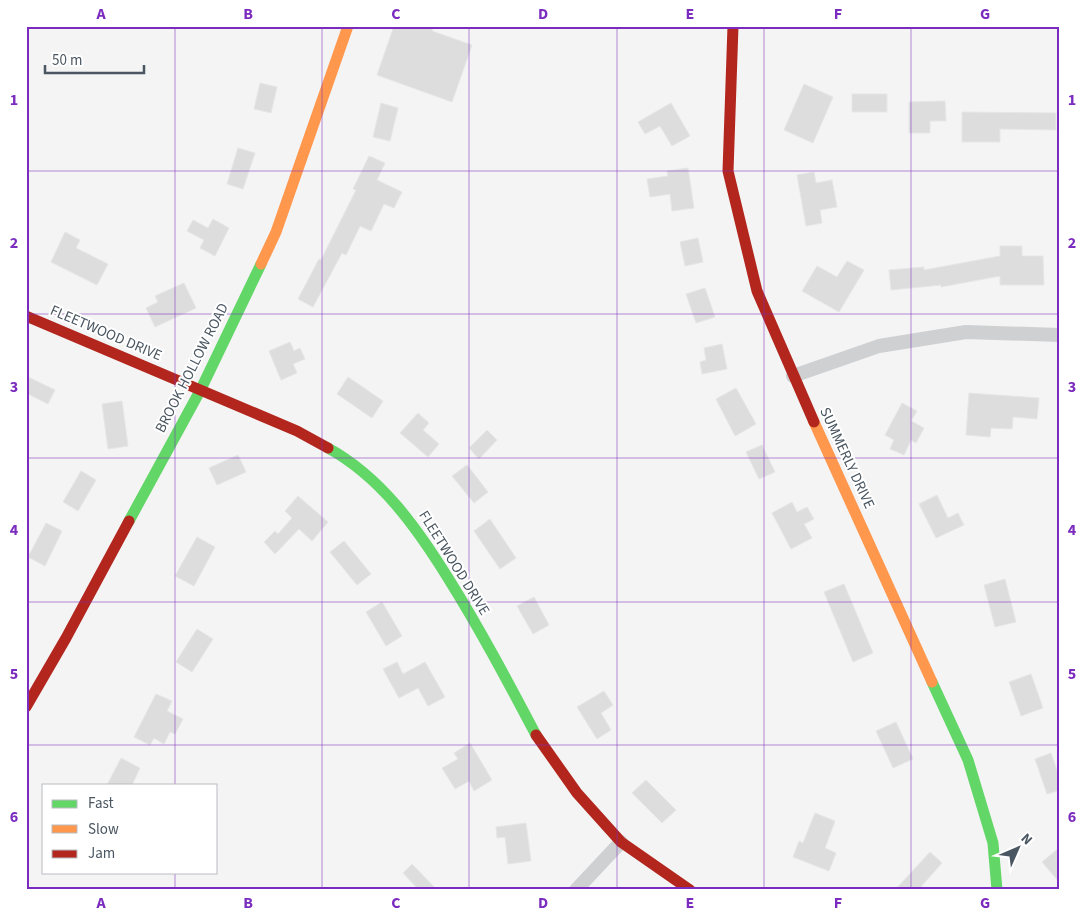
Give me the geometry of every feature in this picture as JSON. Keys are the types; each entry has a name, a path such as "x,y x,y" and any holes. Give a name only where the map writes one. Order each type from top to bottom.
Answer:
{"street":[{"name":"BROOK HOLLOW ROAD","path":"26,707 66,638 201,389 276,232 334,71 348,26"},
{"name":"SUMMERLY DRIVE","path":"733,26 728,171 757,291 793,376 968,760 993,843 997,890"},
{"name":"FLEETWOOD DRIVE","path":"26,316 297,431 332,450 354,465 390,496 428,544 472,616 538,739 577,793 621,842 690,890"},
{"path":"793,376 879,346 966,332 1060,335"},
{"path":"576,890 621,842"}],"building":[{"path":"394,26 433,26 432,31 472,45 452,102 377,75"},
{"path":"260,83 277,87 271,113 254,109"},
{"path":"804,84 833,97 813,143 784,130"},
{"path":"852,94 887,94 887,112 852,112"},
{"path":"945,101 946,121 930,121 930,133 909,133 909,102"},
{"path":"381,103 398,108 390,141 373,137"},
{"path":"671,103 690,136 672,146 660,126 645,134 638,122"},
{"path":"962,112 1056,113 1056,130 1000,129 1000,142 962,142"},
{"path":"238,148 255,153 243,189 227,184"},
{"path":"369,156 385,163 377,180 402,192 394,208 384,204 371,231 360,226 346,255 342,253 313,307 298,299 319,259 321,260 356,190 353,189"},
{"path":"688,168 694,208 672,211 670,194 650,197 647,179 668,176 667,171"},
{"path":"814,172 816,183 832,180 837,207 820,210 822,223 806,226 797,175"},
{"path":"213,219 229,228 215,256 200,248 204,240 187,231 193,220 208,228"},
{"path":"65,232 80,240 76,248 108,264 97,285 51,262"},
{"path":"698,238 703,262 685,266 680,242"},
{"path":"1000,246 1022,246 1022,256 1043,256 1044,285 1000,285 1000,276 941,287 941,285 891,290 889,270 924,267 924,270 1000,256"},
{"path":"847,261 864,270 839,312 802,291 817,266 837,277"},
{"path":"184,283 196,308 155,327 146,308 158,302 155,296"},
{"path":"705,288 715,317 696,323 686,294"},
{"path":"290,342 294,351 300,348 305,359 293,364 297,373 281,380 269,351"},
{"path":"722,344 727,369 702,374 700,362 706,360 704,348"},
{"path":"26,376 55,390 48,404 26,393"},
{"path":"348,377 383,401 372,418 337,394"},
{"path":"736,388 756,424 735,436 716,399"},
{"path":"969,393 1039,398 1037,419 1013,417 1012,429 991,428 990,437 966,435"},
{"path":"122,401 128,446 108,449 102,404"},
{"path":"902,403 917,411 911,421 924,428 916,443 911,440 904,455 890,449 894,440 885,435"},
{"path":"418,413 429,423 423,430 439,444 428,457 400,433"},
{"path":"487,430 497,440 479,459 469,448"},
{"path":"762,445 775,472 759,479 746,452"},
{"path":"238,455 246,472 217,485 209,468"},
{"path":"467,465 488,492 474,503 452,476"},
{"path":"81,471 96,480 78,511 63,502"},
{"path":"937,495 948,518 958,513 964,525 936,538 919,504"},
{"path":"298,496 328,522 312,541 299,529 275,554 264,542 275,531 278,534 292,518 285,511"},
{"path":"792,502 797,512 807,507 814,519 804,524 812,538 791,549 772,513"},
{"path":"490,519 516,558 500,569 474,531"},
{"path":"46,523 62,531 45,566 28,557"},
{"path":"197,537 215,547 194,586 175,576"},
{"path":"344,541 371,574 357,585 330,552"},
{"path":"1005,579 1016,622 995,627 984,585"},
{"path":"844,584 873,653 853,662 824,592"},
{"path":"534,597 549,625 533,634 517,606"},
{"path":"382,602 402,636 386,646 366,612"},
{"path":"197,629 213,639 192,672 176,662"},
{"path":"397,662 403,674 425,662 445,697 428,706 418,688 399,698 383,669"},
{"path":"1031,674 1043,708 1021,716 1009,682"},
{"path":"604,691 613,705 601,713 611,730 597,739 577,707"},
{"path":"156,694 172,701 167,711 183,719 175,734 170,732 164,744 154,738 150,745 134,737"},
{"path":"896,722 913,759 893,768 876,731"},
{"path":"470,743 492,780 474,791 469,781 455,789 442,768 458,759 454,753"},
{"path":"1051,753 1060,779 1060,790 1047,794 1035,759"},
{"path":"121,758 140,768 132,784 108,784"},
{"path":"646,780 676,810 662,823 632,793"},
{"path":"815,813 835,821 825,848 836,853 829,871 793,857 799,841 803,843"},
{"path":"526,823 531,861 508,864 505,837 497,838 496,827"},
{"path":"1060,847 1060,883 1042,862"},
{"path":"930,852 942,863 918,890 895,890"},
{"path":"412,864 437,890 419,890 403,873"}],"traffic: fast":[{"path":"129,521 201,389 261,264"},
{"path":"328,448 347,460 381,489 424,541 471,617 536,735"},
{"path":"932,682 968,760 993,843 997,890"}],"traffic: slow":[{"path":"261,264 276,232 348,26"},
{"path":"814,422 932,682"}],"traffic: jam":[{"path":"733,26 728,171 757,291 814,422"},
{"path":"26,316 297,431 328,448"},
{"path":"26,707 66,638 129,521"},
{"path":"536,735 577,793 621,842 690,890"}]}
